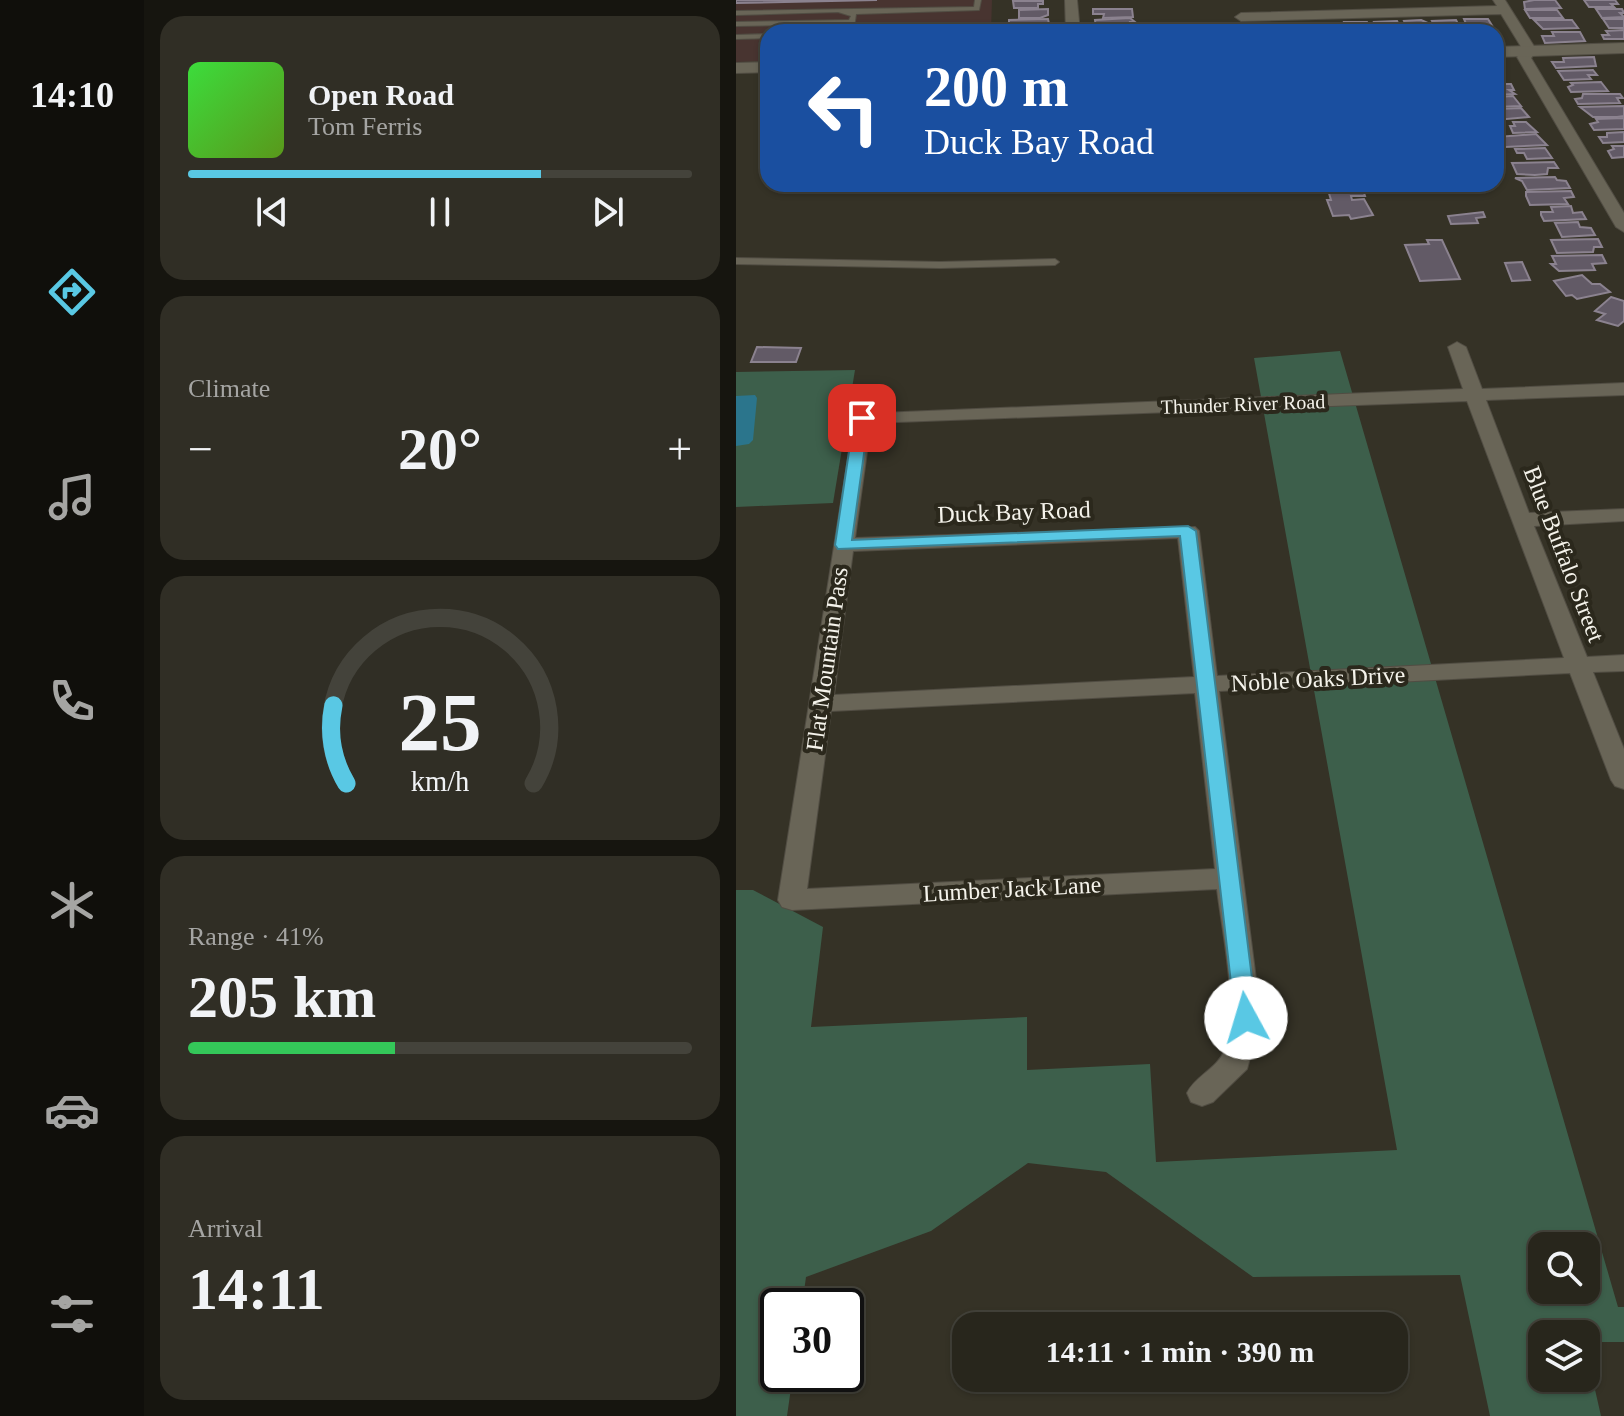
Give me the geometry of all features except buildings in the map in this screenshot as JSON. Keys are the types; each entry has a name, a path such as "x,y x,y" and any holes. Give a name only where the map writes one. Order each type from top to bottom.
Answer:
{"street":[{"path":"1071,0 1072,24"},
{"path":"1241,17 1502,5 1530,51"},
{"path":"1504,52 1624,48"},
{"path":"1530,51 1524,57 1624,227"},
{"path":"736,68 760,67"},
{"name":"Blue Buffalo Street","path":"1457,347 1521,520 1624,780"},
{"name":"Thunder River Road","path":"862,418 1624,389"},
{"name":"Flat Mountain Pass","path":"792,900 862,418"},
{"path":"1521,520 1624,515"},
{"name":"Duck Bay Road","path":"843,545 1188,531 1206,684"},
{"name":"Noble Oaks Drive","path":"821,704 1624,663"},
{"path":"1202,1093 1237,1060 1246,1018 1206,684"},
{"name":"Lumber Jack Lane","path":"792,900 1231,878"}],"lane":[{"path":"736,13 977,9 978,0"},
{"path":"736,24 852,22 854,15 844,12"},
{"path":"736,37 760,36"},
{"path":"736,261 940,265 1055,262"}],"shaded area":[{"path":"736,0 992,0 991,24 760,24 760,61 736,62"}],"green space":[{"path":"1340,351 1596,1232 1528,1232 1528,1304 1600,1304 1600,1245 1618,1307 1624,1307 1624,1342 1600,1342 1600,1320 1528,1320 1528,1392 1596,1392 1601,1416 1490,1416 1460,1275 1253,1277 1106,1172 1028,1163 931,1231 806,1277 804,1288 760,1288 760,1392 790,1392 787,1416 736,1416 736,890 753,890 823,927 811,1027 1027,1017 1027,1070 1150,1064 1156,1162 1397,1150 1254,358"},
{"path":"855,370 833,503 736,507 736,372"}],"water":[{"path":"755,395 753,440 749,444 736,446 736,396"}],"route":[{"path":"862,418 843,545 1188,531 1246,1018"}]}
